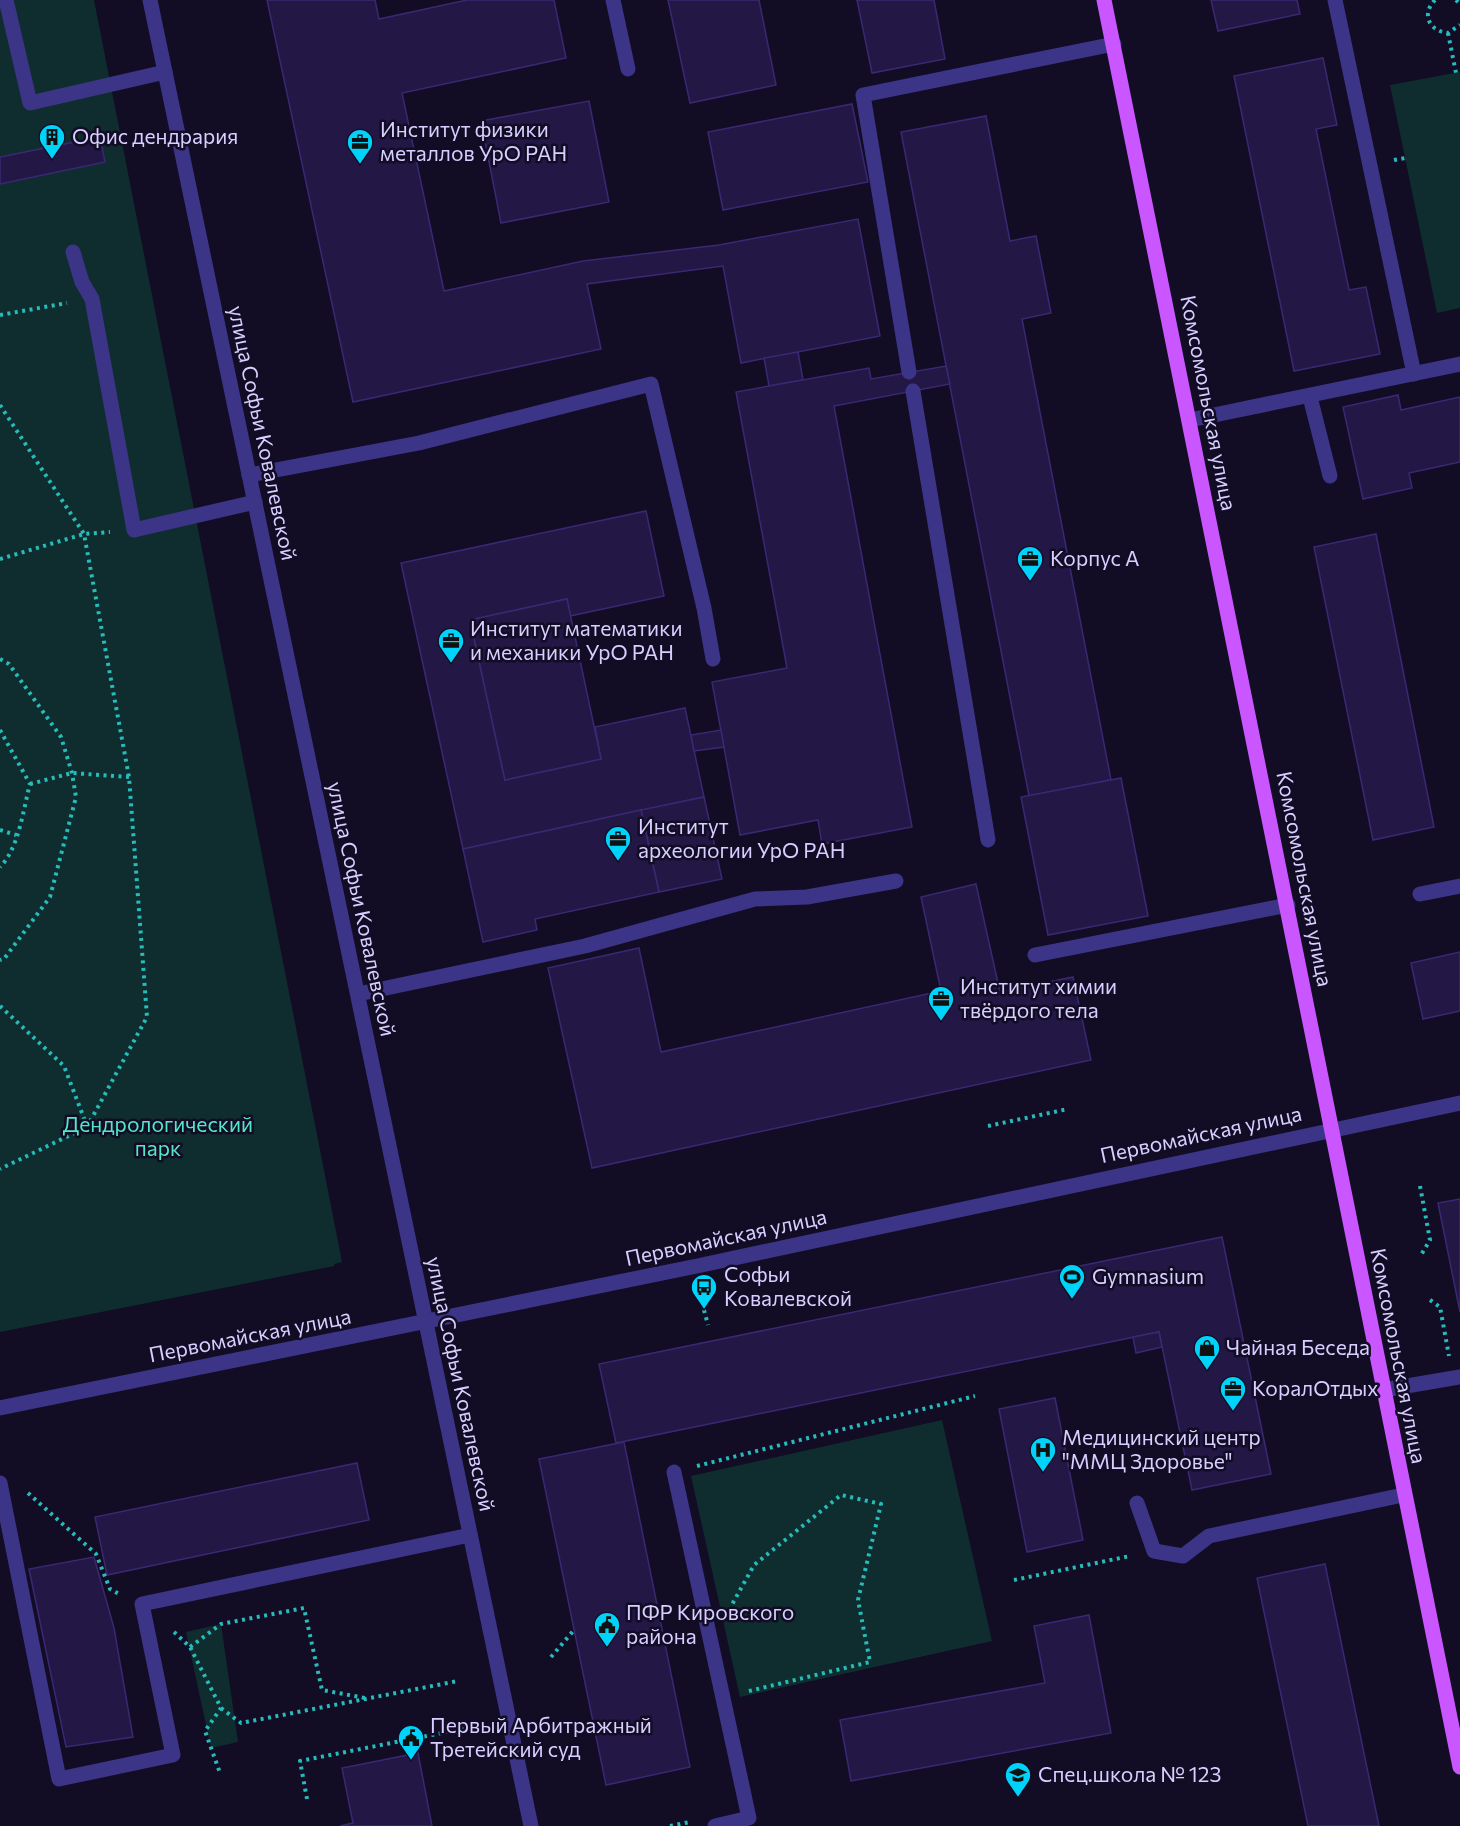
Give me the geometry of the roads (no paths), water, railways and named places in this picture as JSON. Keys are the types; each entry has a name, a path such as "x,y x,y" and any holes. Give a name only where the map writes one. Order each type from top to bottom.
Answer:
{"main road":[{"name":"Комсомольская улица","path":"1104,0 1191,420 1333,1128 1403,1495 1460,1767"}],"street":[{"path":"6,0 30,103 165,72"},
{"name":"улица Софьи Ковалевской","path":"150,0 531,1826"},
{"path":"614,0 628,69"},
{"path":"1335,0 1414,374"},
{"path":"909,372 863,96 1114,44"},
{"path":"73,252 82,282 92,299 134,530 255,502"},
{"path":"1191,420 1460,364"},
{"path":"249,475 419,443 651,384 704,608 713,659"},
{"path":"913,391 987,840"},
{"path":"1310,397 1330,476"},
{"path":"358,994 585,946 755,899 807,897 896,881"},
{"path":"1420,894 1460,886"},
{"path":"1035,955 1288,905"},
{"name":"Первомайская улица","path":"0,1408 696,1266 1333,1128 1460,1103"},
{"path":"1383,1390 1460,1377"},
{"path":"674,1472 749,1818 715,1826"},
{"path":"0,1483 59,1779 172,1755 142,1604 470,1535"},
{"path":"1137,1503 1154,1551 1183,1556 1209,1536 1403,1495"}],"place":[{"name":"Офис дендрария","path":"52,160"},
{"name":"Институт физики металлов УрО РАН","path":"360,165"},
{"name":"Корпус А","path":"1030,582"},
{"name":"Институт математики и механики УрО РАН","path":"451,664"},
{"name":"Институт археологии УрО РАН","path":"618,862"},
{"name":"Институт химии твёрдого тела","path":"941,1022"},
{"name":"Gymnasium","path":"1072,1300"},
{"name":"Софьи Ковалевской","path":"704,1310"},
{"name":"Чайная Беседа","path":"1207,1371"},
{"name":"КоралОтдых","path":"1233,1412"},
{"name":"Медицинский центр \"ММЦ Здоровье\"","path":"1043,1473"},
{"name":"ПФР Кировского района","path":"607,1648"},
{"name":"Первый Арбитражный Третейский суд","path":"411,1761"},
{"name":"Спец.школа № 123","path":"1018,1798"}],"park label":[{"name":"Дендрологический парк","path":"158,1137"}]}
